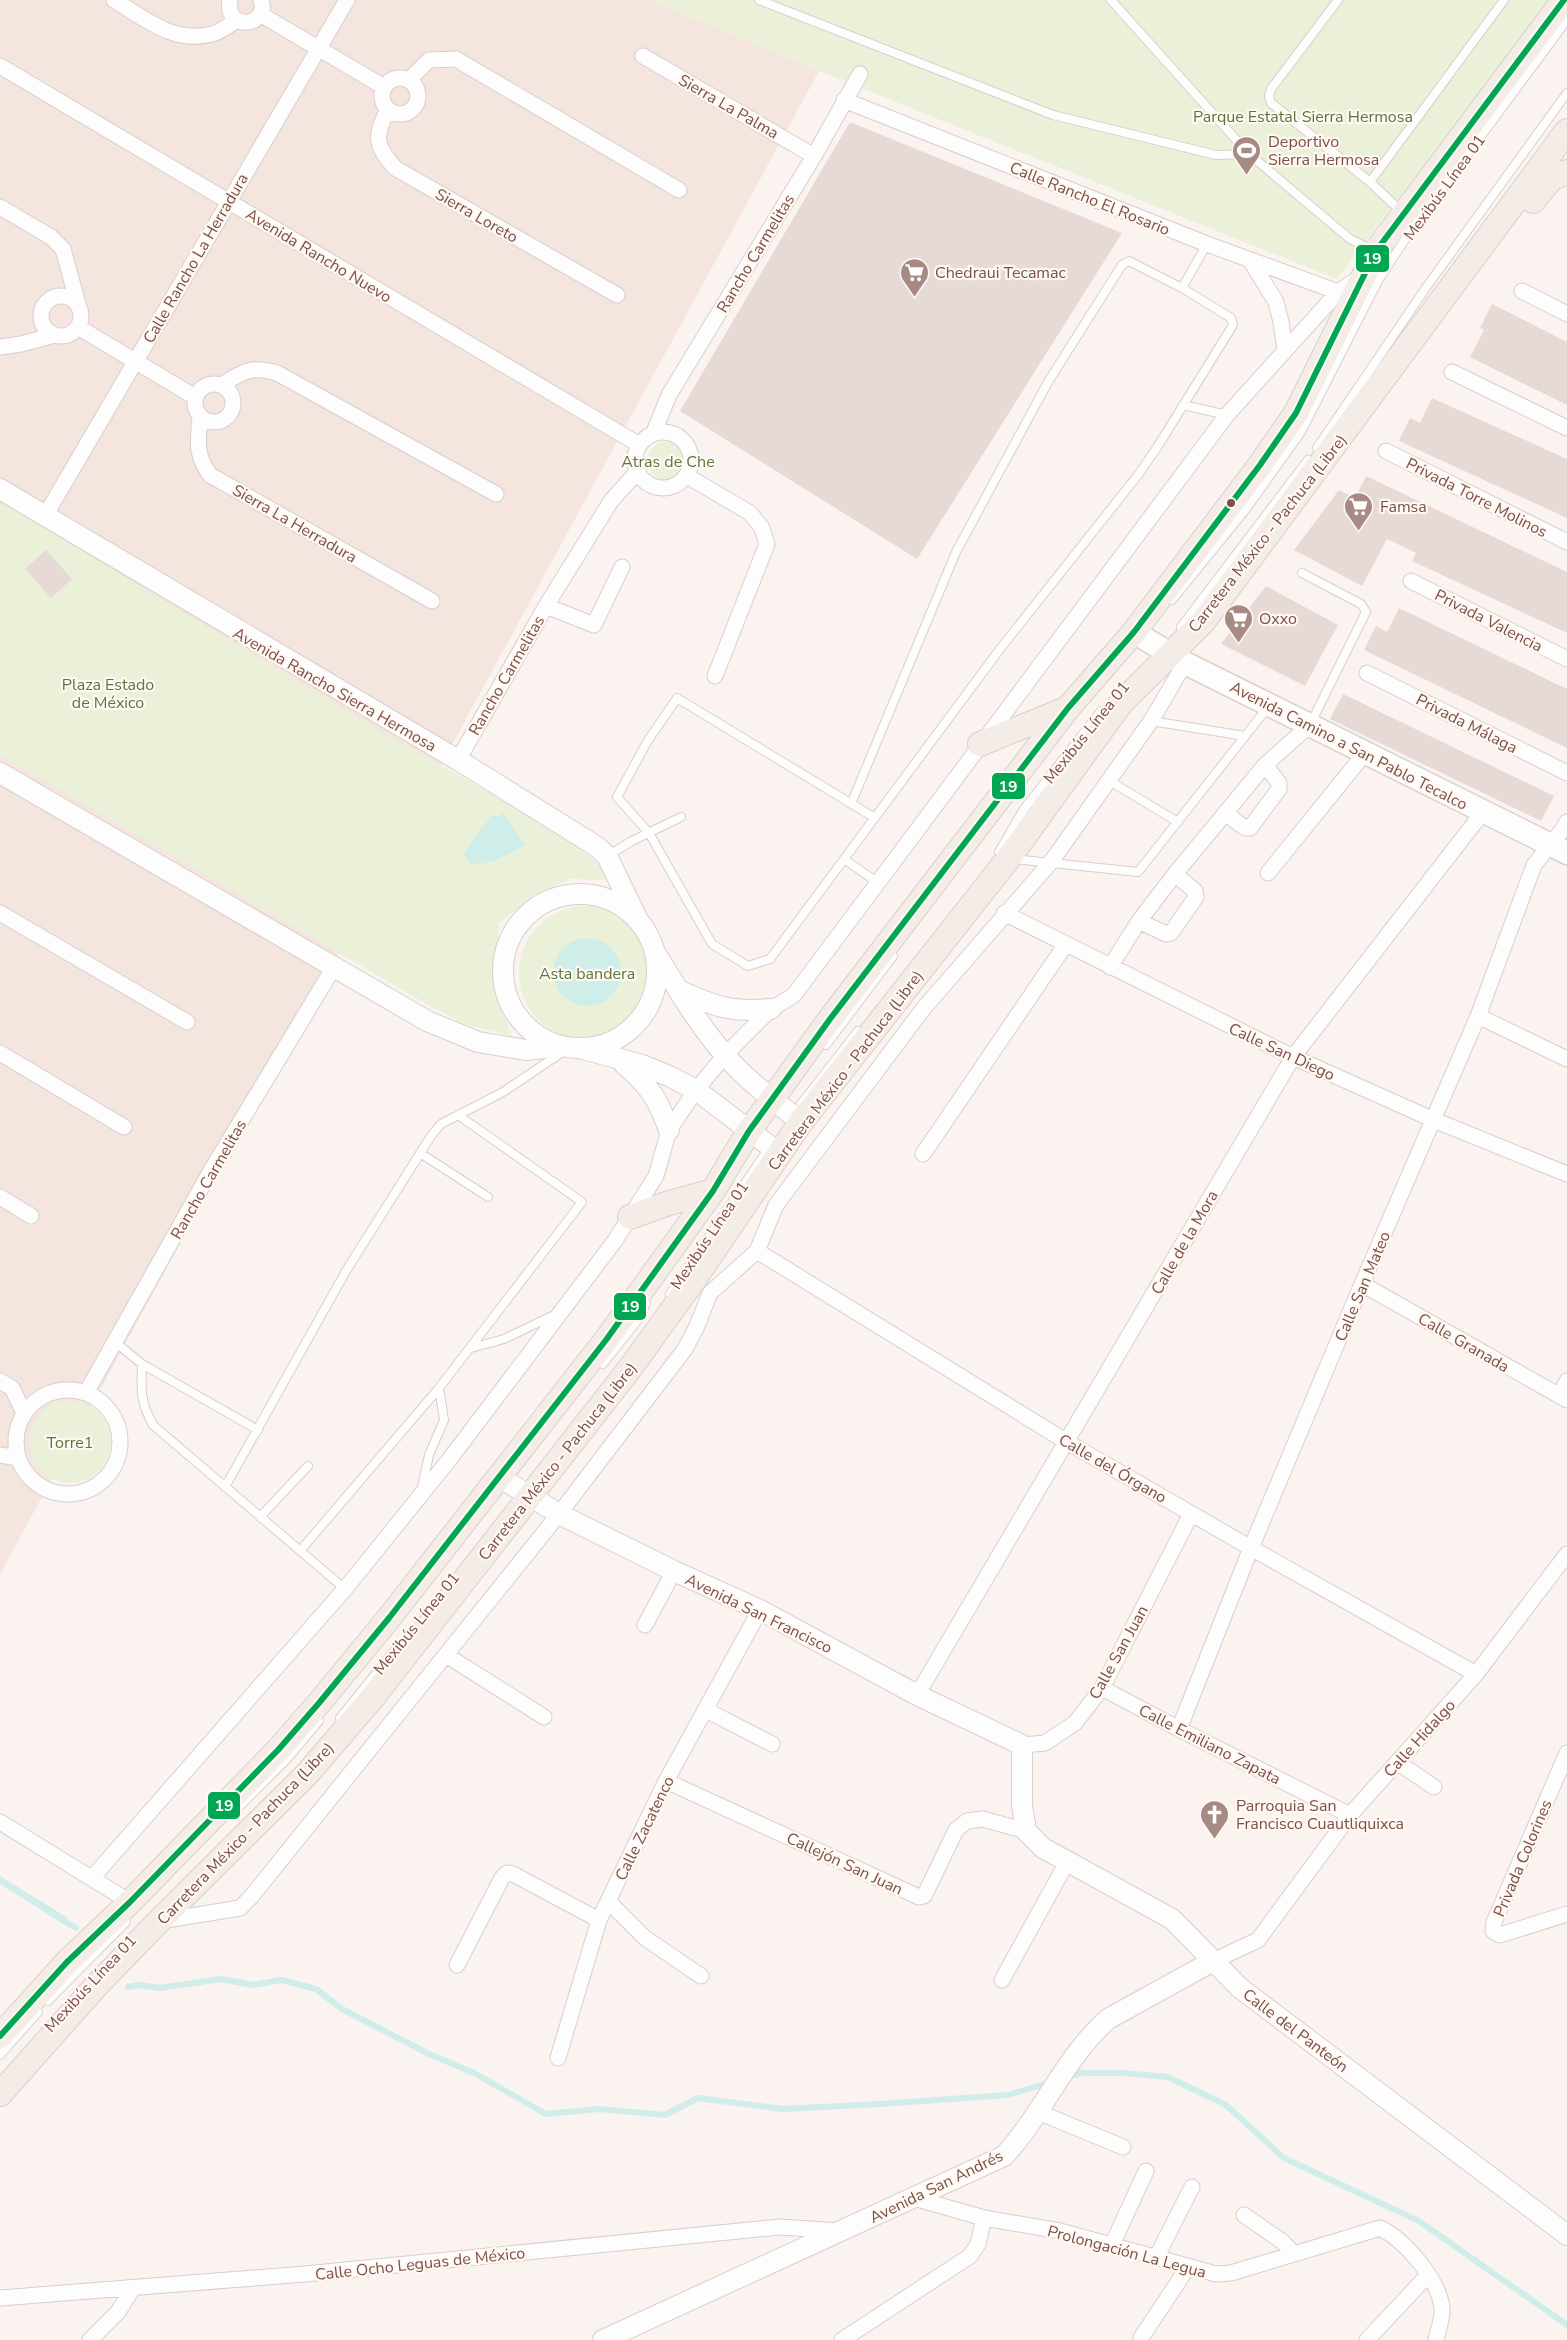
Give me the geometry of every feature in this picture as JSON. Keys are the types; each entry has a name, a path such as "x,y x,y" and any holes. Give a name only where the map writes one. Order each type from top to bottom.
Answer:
{"main road":[{"name":"Carretera México - Pachuca (Libre)","path":"0,2094 96,1986 308,1773 373,1697 514,1487 606,1340 713,1191 764,1140 785,1111 901,996 1008,859 1121,704 1160,643 1260,465 1296,413 1376,251 1564,0"},
{"name":"Carretera México - Pachuca (Libre)","path":"0,2036 67,1962 127,1909 278,1750 389,1618 631,1367 701,1287 764,1140 785,1111 830,1019 1068,708 1160,643 1203,622 1567,131"},
{"path":"1438,307 1473,274 1552,178 1567,172"},
{"name":"Avenida Camino a San Pablo Tecalco","path":"1160,643 1270,705 1558,849"},
{"path":"981,744 1068,708"},
{"path":"630,1217 713,1191"}],"street":[{"path":"114,0 166,31 188,37 214,34 237,20"},
{"path":"230,0 229,8 237,20 246,23 254,21 261,7 319,47 384,87 391,80 400,77 409,80 415,86 418,94 417,103 412,110 404,114 395,114 388,109"},
{"name":"Calle Rancho La Herradura","path":"45,516 347,0"},
{"name":"Sierra La Palma","path":"643,56 814,156"},
{"path":"409,80 429,60 456,59 679,190"},
{"name":"Avenida Rancho Nuevo","path":"0,66 638,444"},
{"name":"Rancho Carmelitas","path":"654,432 669,395 814,156 860,74"},
{"name":"Sierra Loreto","path":"384,87 382,99 388,109 378,129 381,152 395,168 617,295"},
{"name":"Calle Rancho El Rosario","path":"844,100 1207,244 1338,292"},
{"path":"0,207 51,237 63,249 81,311 81,320 72,333 0,347"},
{"path":"1250,260 1276,302 1285,351"},
{"path":"92,1878 345,1589 420,1496 614,1242 656,1176 669,1130 696,1090 725,1055 771,1009 794,994 1227,415 1338,292 1364,274"},
{"path":"1522,291 1567,314"},
{"path":"55,335 48,331 41,316 48,301 63,296 78,304"},
{"path":"78,327 195,397 201,389 210,384 221,385 228,391 232,400 232,409 227,417 218,421 209,421 200,417"},
{"path":"221,385 246,370 262,368 277,372 496,494"},
{"path":"1452,372 1567,428"},
{"name":"Sierra La Herradura","path":"195,397 195,408 200,417 198,443 202,463 210,475 432,601"},
{"path":"654,432 668,432 681,438 690,449 692,463 687,476 678,484 667,489 655,488 644,482 637,472 634,458 638,444 654,432"},
{"name":"Privada Torre Molinos","path":"1386,451 1567,543"},
{"name":"Rancho Carmelitas","path":"458,760 546,606 611,501 637,472"},
{"path":"687,476 750,513 762,528 767,544 715,676"},
{"name":"Avenida Rancho Sierra Hermosa","path":"0,489 458,760 596,846 607,856 638,920"},
{"path":"546,606 594,625 622,567"},
{"name":"Privada Valencia","path":"1412,581 1567,659"},
{"path":"158,1922 240,1908 251,1897 559,1514 685,1349 697,1326 701,1287 757,1251 776,1205 825,1138 923,1009 1050,862 1151,721 1160,643"},
{"name":"Privada Málaga","path":"1367,673 1567,773"},
{"path":"1110,967 1139,921 1175,874 1265,765 1310,725"},
{"path":"1268,873 1365,753"},
{"path":"1226,813 1245,828 1250,828 1279,789 1279,783 1265,765"},
{"path":"0,773 428,1021 478,1042 526,1050 614,1041 640,1019 656,988 656,954"},
{"name":"Calle de la Mora","path":"917,1695 1293,1057 1483,812"},
{"name":"Calle San Mateo","path":"1179,1730 1251,1548 1478,1016 1534,865 1558,849 1567,822"},
{"path":"1139,921 1166,934 1171,933 1196,897 1196,891 1175,874"},
{"path":"799,1173 764,1140 696,1090 669,1076 618,1058 570,1047 533,1033 513,1011 503,983 504,954 516,926 536,907 561,896 589,894 616,902 638,920 678,989 725,1055 785,1111 825,1138"},
{"path":"0,913 187,1022"},
{"name":"Calle San Diego","path":"1004,913 1293,1057 1434,1120 1567,1174"},
{"path":"923,1154 1066,944"},
{"name":"Rancho Carmelitas","path":"86,1393 212,1169 334,967"},
{"path":"678,989 714,1006 745,1012 771,1009"},
{"path":"901,996 923,1009"},
{"path":"1478,1016 1567,1059"},
{"path":"0,1053 124,1127"},
{"path":"618,1058 646,1083 659,1103 669,1130"},
{"path":"0,1197 31,1216"},
{"name":"Calle del Órgano","path":"757,1251 1067,1442 1476,1674"},
{"name":"Calle Granada","path":"1362,1284 1563,1398"},
{"path":"0,1381 12,1388 24,1413"},
{"path":"1563,1398 1567,1381"},
{"path":"63,1390 86,1393 106,1406 118,1426 120,1449 112,1471 95,1487 73,1494 50,1491 30,1478 18,1458 16,1435 24,1413 41,1397 63,1390"},
{"path":"0,1455 18,1458"},
{"name":"Avenida San Francisco","path":"514,1487 559,1514 674,1571 760,1610 917,1695 1022,1745"},
{"name":"Calle San Juan","path":"1022,1745 1045,1743 1075,1723 1102,1688 1191,1514"},
{"name":"Calle Hidalgo","path":"1213,1961 1258,1940 1350,1815 1476,1674 1561,1574 1567,1554"},
{"path":"645,1625 674,1571"},
{"name":"Calle Zacatenco","path":"558,2058 598,1920 666,1781 760,1610"},
{"path":"446,1655 544,1717"},
{"name":"Calle Emiliano Zapata","path":"1102,1688 1179,1730 1350,1815"},
{"path":"706,1710 772,1744"},
{"path":"1022,1745 1022,1805 1026,1831"},
{"name":"Privada Colorines","path":"1567,1753 1494,1922 1493,1931 1500,1935 1567,1914"},
{"path":"1397,1762 1434,1787"},
{"name":"Callejón San Juan","path":"666,1781 919,1897 924,1896 956,1830 967,1821 983,1819 1026,1831"},
{"path":"0,1822 92,1878 127,1909"},
{"name":"Calle del Panteón","path":"1026,1831 1043,1848 1172,1919 1240,1988 1567,2235"},
{"path":"1002,1980 1067,1862"},
{"path":"457,1965 502,1878 507,1873 513,1874 598,1920"},
{"path":"608,1901 645,1938 701,1976"},
{"name":"Avenida San Andrés","path":"603,2340 1004,2156 1020,2139 1071,2061 1093,2032 1108,2019 1213,1961"},
{"path":"1038,2112 1123,2147"},
{"path":"1112,2246 1146,2171"},
{"path":"1156,2258 1192,2187"},
{"name":"Prolongación La Legua","path":"914,2198 984,2218 1060,2231 1216,2274 1231,2273 1380,2228 1419,2260 1439,2292 1443,2311 1436,2340"},
{"path":"1244,2215 1284,2242 1294,2254"},
{"path":"842,2340 970,2256 978,2244 984,2218"},
{"name":"Calle Ocho Leguas de México","path":"0,2298 305,2274 780,2227 840,2231"},
{"path":"1141,2338 1188,2267"},
{"path":"1367,2340 1428,2275"},
{"path":"90,2340 118,2312 133,2288"}],"lane":[{"path":"759,0 1053,115 1216,155 1249,154"},
{"path":"1111,0 1249,154 1350,239 1376,251"},
{"path":"1338,0 1271,89 1269,96 1271,103 1370,182 1403,213"},
{"path":"1370,182 1504,0"},
{"name":"Mexibús Línea 01","path":"1164,610 1246,510 1301,432 1379,279 1403,242 1567,20"},
{"name":"Mexibús Línea 01","path":"1106,678 1160,643 1192,615 1321,443 1425,289 1567,93"},
{"path":"1182,288 1207,244"},
{"path":"851,804 956,552 1048,382 1122,265 1129,261 1182,288 1230,318 1233,325 1158,446 1127,489 1000,649 770,959 748,966 712,944 649,833 617,797 647,742 677,698 851,804 874,818"},
{"path":"1183,405 1227,415"},
{"path":"1302,573 1360,604 1366,612 1310,725"},
{"path":"1008,859 1138,872 1270,705"},
{"name":"Mexibús Línea 01","path":"967,896 990,869 1024,809 1103,708"},
{"path":"1151,721 1245,736"},
{"path":"1108,780 1178,822"},
{"path":"607,856 681,817"},
{"path":"844,859 877,882"},
{"path":"820,1052 898,950"},
{"path":"785,1111 865,1022"},
{"path":"225,1487 346,1271 420,1153 441,1124 503,1092 570,1047"},
{"path":"300,1551 439,1388 582,1202 458,1115"},
{"name":"Mexibús Línea 01","path":"665,1301 764,1140"},
{"path":"420,1153 488,1197"},
{"name":"Mexibús Línea 01","path":"600,1366 637,1321 655,1283 741,1163"},
{"path":"471,1348 504,1339 561,1312"},
{"path":"585,1411 637,1347 654,1319"},
{"path":"115,1342 142,1364 258,1430"},
{"path":"142,1364 141,1395 145,1410 153,1425 345,1589"},
{"path":"420,1496 429,1455 444,1420 439,1388"},
{"path":"260,1517 308,1466"},
{"name":"Mexibús Línea 01","path":"336,1723 404,1639"},
{"path":"223,1824 287,1759 325,1714"},
{"name":"Mexibús Línea 01","path":"0,2083 99,1971 205,1862"},
{"name":"Mexibús Línea 01","path":"0,2055 127,1909"}],"shaded area":[{"path":"0,0 650,0 819,71 0,1574"}],"green space":[{"name":"Deportivo Sierra Hermosa","path":"650,0 1550,0 1337,279 819,71"},
{"name":"Atras de Che","path":"668,441 682,447 688,461 682,475 668,481 654,475 648,461 654,447"},
{"name":"Plaza Estado de México","path":"0,502 388,736 560,832 597,863 611,880 570,879 538,894 499,923 494,992 512,1036 464,1024 425,1003 0,755"},
{"name":"Asta bandera","path":"586,906 612,911 634,925 648,947 653,973 648,999 634,1021 612,1035 586,1040 560,1035 538,1021 524,999 519,973 524,947 538,925 560,911"},
{"name":"Torre1","path":"70,1401 86,1404 99,1413 108,1426 111,1442 108,1458 99,1471 86,1480 70,1483 54,1480 41,1471 32,1458 29,1442 32,1426 41,1413 54,1404"}],"water":[{"path":"503,813 525,845 492,861 472,864 463,854 491,816 500,816"},
{"path":"587,938 600,941 611,948 618,959 621,972 618,985 611,996 600,1003 587,1006 574,1003 563,996 556,985 553,972 556,959 563,948 574,941"},
{"path":"0,1876 68,1918 65,1925 0,1884"}],"building":[{"name":"Chedraui Tecamac","path":"850,122 1122,233 917,559 680,411"},
{"path":"1492,304 1567,342 1567,405 1470,357 1484,330 1480,328"},
{"path":"1432,398 1567,459 1567,518 1399,441 1410,418 1420,423"},
{"path":"1366,476 1567,572 1567,633 1412,561 1416,553 1387,539 1362,586 1294,550 1339,490 1355,498"},
{"path":"46,550 72,579 51,598 25,569"},
{"path":"1266,586 1338,625 1305,686 1221,644"},
{"path":"1399,608 1567,689 1567,748 1364,650 1376,626 1387,632"},
{"path":"1343,694 1554,796 1541,821 1330,719"}],"waterway":[{"path":"61,1919 76,1928"},
{"path":"128,1987 139,1985 159,1988 221,1979 253,1985 281,1980 316,1989 342,2009 429,2054 474,2073 546,2114 599,2109 665,2115 698,2098 783,2109 880,2104 1008,2095 1051,2082"},
{"path":"1067,2077 1081,2073 1122,2073 1168,2077 1226,2105 1284,2158 1419,2221 1567,2325"}],"transit line":[{"name":"19","path":"0,2036 67,1962 130,1902 278,1750 319,1703 389,1618 606,1340 713,1191 749,1131 830,1019 1068,708 1134,632 1260,465 1296,413 1376,251 1564,0"}],"place":[{"name":"Deportivo Sierra Hermosa","path":"1247,176"},
{"name":"Chedraui Tecamac","path":"914,298"},
{"name":"Famsa","path":"1359,532"},
{"name":"Oxxo","path":"1238,644"},
{"name":"Parroquia San Francisco Cuautliquixca","path":"1215,1840"}],"park label":[{"name":"Parque Estatal Sierra Hermosa","path":"1303,116"}]}
